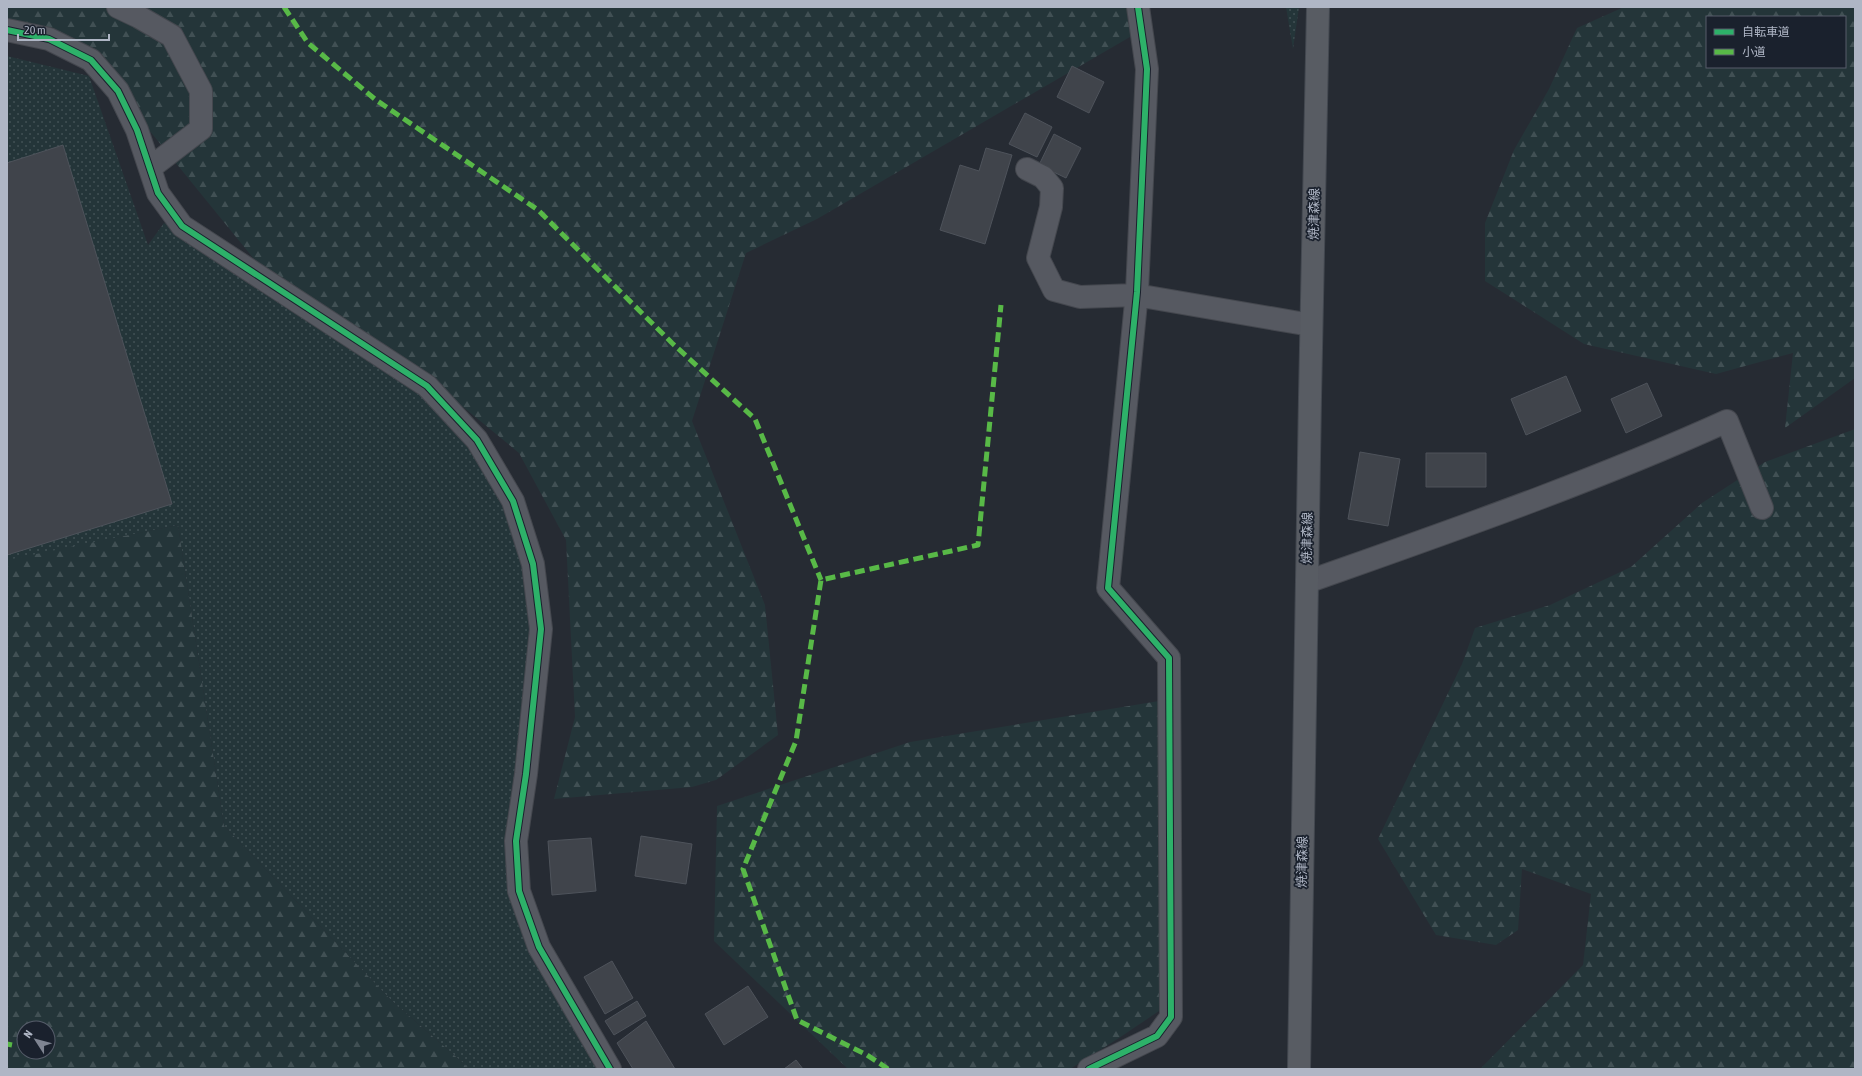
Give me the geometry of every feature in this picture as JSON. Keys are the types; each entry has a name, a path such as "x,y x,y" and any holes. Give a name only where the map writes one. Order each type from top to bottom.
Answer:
{"main road":[{"name":"焼津森線","path":"1299,1069 1311,325 1318,7"}],"street":[{"path":"118,7 172,36 201,91 201,128 150,168"},
{"path":"1089,1069 1157,1036 1171,1017 1169,658 1108,588 1136,295 1147,69 1138,7"},
{"path":"7,30 49,39 92,60 118,91 137,130 158,193 182,226 427,386 477,440 513,501 533,564 541,629 526,774 516,841 519,891 539,948 610,1069"},
{"path":"1027,169 1043,177 1052,188 1051,207 1038,258 1054,290 1080,298 1136,295 1311,325"},
{"path":"1307,582 1521,506 1680,442 1727,421 1762,508"}],"green space":[{"path":"7,7 1136,7 1142,30 817,219 746,253 692,421 765,605 778,735 716,780 692,787 554,799 575,717 566,540 519,453 395,351 330,314 258,264 92,60 7,37"},
{"path":"1286,7 1299,7 1293,49"},
{"path":"1624,7 1855,7 1855,378 1785,428 1793,353 1716,374 1584,344 1485,281 1485,223 1514,150 1549,89 1577,28"},
{"path":"7,56 89,76 148,245 164,223 420,382 494,478 523,552 539,647 515,899 596,1069 470,1069 392,1001 224,826 178,525 7,561"},
{"path":"1855,429 1855,1069 1480,1069 1583,965 1591,894 1522,869 1518,930 1496,945 1436,935 1378,839 1462,664 1475,628 1550,605 1631,567 1702,503 1765,462"},
{"path":"178,525 224,826 392,1001 470,1069 7,1069 7,560"},
{"path":"1159,701 1162,1009 1070,1069 848,1069 714,941 717,806 910,742"}],"building":[{"path":"1072,66 1104,82 1089,113 1057,97"},
{"path":"1025,113 1052,127 1037,157 1009,144"},
{"path":"1054,134 1081,148 1066,178 1039,165"},
{"path":"63,145 172,504 7,555 7,163"},
{"path":"986,148 1012,155 985,244 940,230 960,165 979,171"},
{"path":"1566,376 1581,411 1526,435 1511,399"},
{"path":"1647,383 1662,416 1626,433 1611,399"},
{"path":"1360,452 1400,459 1388,526 1348,519"},
{"path":"1426,453 1486,453 1486,487 1426,487"},
{"path":"641,836 692,844 686,884 635,876"},
{"path":"591,838 596,891 552,895 548,841"},
{"path":"612,961 633,998 605,1014 584,977"},
{"path":"748,986 768,1017 724,1045 705,1014"},
{"path":"637,1001 646,1016 614,1035 605,1021"},
{"path":"646,1021 675,1069 633,1069 617,1043"},
{"path":"796,1060 803,1069 784,1069"}],"marked path":[{"path":"284,7 308,43 376,100 538,210 672,343 755,419 821,580"},
{"path":"888,1069 867,1055 797,1020 743,869 796,741 821,580 978,545 1001,305"},
{"path":"7,1044 12,1045"}],"cycle path":[{"path":"1089,1069 1157,1036 1171,1017 1169,658 1108,588 1137,292 1147,69 1138,7"},
{"path":"7,30 49,39 91,60 118,91 137,130 158,193 182,226 427,386 477,440 513,501 533,564 541,629 526,774 516,841 519,891 539,947 610,1069"}]}
